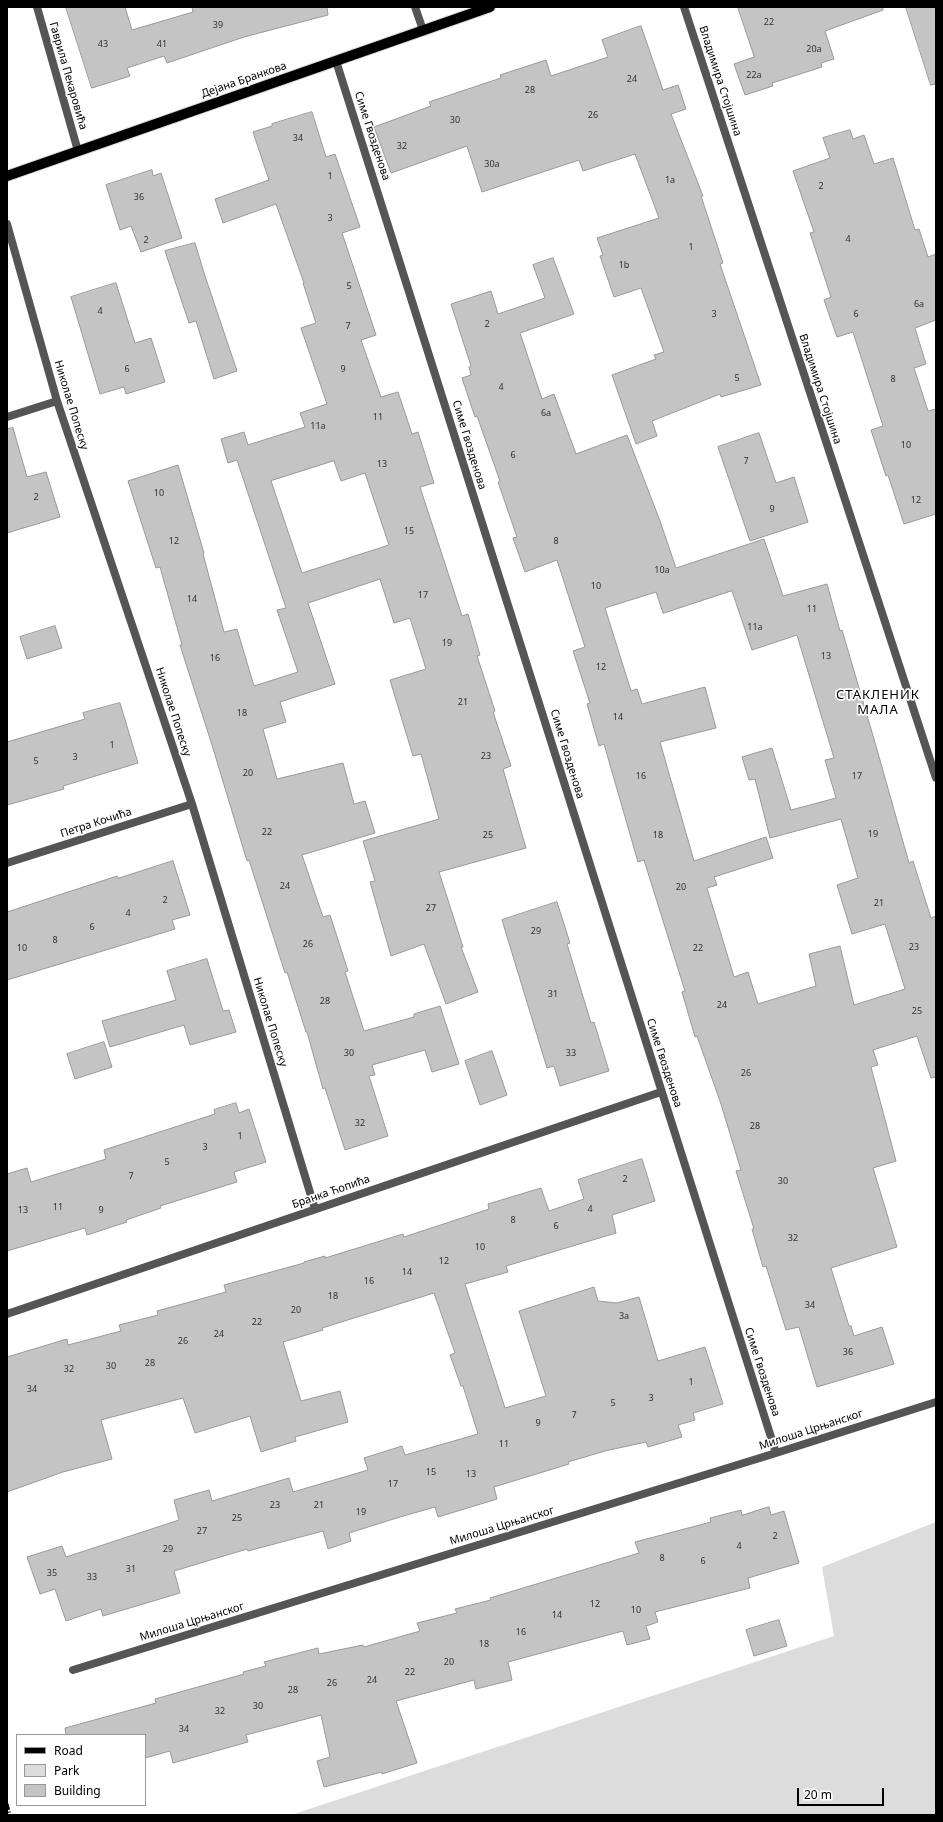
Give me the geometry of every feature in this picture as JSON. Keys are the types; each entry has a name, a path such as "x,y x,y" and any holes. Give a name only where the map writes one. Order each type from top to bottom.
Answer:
{"main road":[{"name":"Дејана Бранкова","path":"7,176 490,7"}],"street":[{"name":"Гаврила Пекаровића","path":"37,7 78,151"},
{"path":"415,7 423,30"},
{"name":"Владимира Стојшина","path":"684,7 936,778"},
{"name":"Симе Гвозденова","path":"336,61 776,1453"},
{"name":"Николае Попеску","path":"7,224 58,401 192,804 315,1208"},
{"path":"7,417 58,401"},
{"name":"Петра Кочића","path":"7,863 192,804"},
{"name":"Бранка Ћопића","path":"7,1314 315,1208 661,1092"},
{"name":"Милоша Црњанског","path":"73,1670 776,1453 936,1402"}],"green space":[{"path":"936,1522 936,1815 291,1815 834,1636 822,1567"}],"building":[{"path":"66,7 125,7 132,30 193,12 192,7 327,7 328,15 244,37 167,63 164,56 127,68 130,76 92,88"},
{"path":"738,7 883,7 883,10 825,31 834,59 821,63 822,67 772,83 773,86 745,95 734,64 754,57"},
{"path":"906,7 936,7 936,84 931,85"},
{"path":"641,26 663,90 678,85 686,109 671,114 703,196 701,196 723,263 720,264 761,385 721,397 720,394 652,421 657,436 636,444 612,375 656,359 654,355 664,352 641,288 614,297 600,256 603,255 597,238 659,218 635,154 583,171 579,160 482,192 467,146 391,173 374,127 431,106 429,102 501,78 500,75 546,60 551,76 608,57 602,40"},
{"path":"312,112 326,157 335,154 360,227 342,233 376,335 361,340 381,397 398,392 412,434 418,432 434,483 420,487 462,616 468,614 480,655 477,656 495,711 493,712 511,766 503,769 526,848 439,872 463,947 461,947 478,992 446,1004 424,944 391,956 370,882 375,881 363,841 439,819 421,754 413,756 390,680 426,669 410,618 394,623 380,579 308,603 335,684 280,702 286,722 263,729 277,779 343,763 354,804 365,801 375,833 302,855 323,917 330,915 348,971 345,972 364,1031 414,1017 414,1014 440,1006 459,1064 432,1072 425,1050 372,1065 375,1075 369,1076 388,1136 345,1150 325,1088 323,1089 307,1032 287,972 285,973 249,860 247,861 180,645 182,645 160,567 156,568 128,481 178,465 204,553 203,554 224,632 237,629 254,686 298,672 277,610 286,608 237,460 228,463 221,439 244,432 248,445 305,427 300,413 327,404 301,328 316,323 304,283 276,204 223,223 215,199 269,180 253,132 272,126 272,124","holes":["334,461 341,481 365,473 389,545 302,573 271,481"]},
{"path":"850,130 853,139 864,135 874,164 893,158 915,230 919,229 928,257 936,254 936,320 915,328 926,364 914,368 928,411 936,409 936,514 904,524 871,430 883,426 853,332 837,337 824,300 831,297 810,233 814,232 793,171 830,158 823,138"},
{"path":"152,170 153,176 161,173 182,238 141,252 131,226 120,230 106,185"},
{"path":"195,243 237,371 214,379 196,321 189,323 165,251"},
{"path":"553,258 574,314 520,333 542,399 554,394 576,454 627,435 660,521 676,568 764,539 783,596 827,584 840,631 842,630 909,863 913,861 931,918 936,916 936,1077 931,1078 917,1036 873,1050 878,1065 871,1067 896,1161 873,1168 897,1247 831,1268 849,1326 851,1326 854,1336 882,1327 894,1364 817,1387 799,1327 786,1330 766,1266 763,1267 752,1229 754,1229 736,1171 741,1170 720,1101 697,1036 695,1037 682,992 685,991 644,860 638,862 604,744 599,746 587,704 590,703 573,651 585,647 557,560 525,572 513,538 517,537 498,482 500,481 477,416 475,417 462,378 471,375 469,367 471,366 451,304 491,291 498,314 545,298 533,265","holes":["732,591 752,650 797,635 834,758 825,760 836,798 791,810 772,748 742,757 749,780 755,779 770,838 841,819 858,878 837,885 852,934 885,924 905,989 854,1005 840,946 809,954 816,986 758,1004 748,972 734,977 707,888 717,885 714,877 773,858 766,837 694,861 660,742 716,728 705,687 642,704 637,689 631,691 605,608 656,592 663,613"]},
{"path":"116,283 135,343 151,338 165,382 126,394 124,387 100,394 71,297"},
{"path":"13,428 27,477 46,472 60,517 7,533 7,429"},
{"path":"759,433 776,483 794,477 808,522 750,541 718,447"},
{"path":"55,626 62,648 27,659 20,637"},
{"path":"120,703 138,763 63,786 64,789 7,805 7,742 85,719 83,713"},
{"path":"173,861 190,915 172,920 175,929 7,980 7,912 117,876 118,878"},
{"path":"557,902 570,943 567,944 591,1023 594,1022 609,1071 560,1086 554,1066 547,1068 502,920"},
{"path":"207,959 223,1011 229,1010 236,1032 190,1045 184,1025 110,1047 102,1021 176,1000 167,971"},
{"path":"104,1042 112,1067 75,1079 67,1054"},
{"path":"492,1051 507,1095 480,1105 465,1061"},
{"path":"236,1103 239,1113 249,1109 266,1162 234,1172 237,1182 160,1206 161,1208 126,1220 127,1222 87,1235 85,1228 7,1251 7,1174 27,1168 31,1182 106,1159 104,1150 215,1114 214,1110"},
{"path":"642,1159 655,1201 612,1215 616,1233 506,1266 508,1272 465,1284 505,1408 546,1396 519,1311 594,1287 598,1301 617,1303 639,1297 658,1361 705,1347 723,1404 693,1413 695,1420 678,1425 682,1437 648,1447 646,1442 605,1451 568,1462 569,1464 494,1487 497,1499 438,1517 435,1507 400,1517 349,1533 351,1541 328,1549 323,1531 248,1551 247,1549 174,1571 180,1593 103,1616 101,1609 66,1621 55,1589 40,1594 27,1557 62,1546 66,1557 179,1520 174,1500 209,1490 212,1501 289,1478 293,1492 368,1470 364,1458 402,1446 405,1455 478,1434 463,1386 461,1386 450,1355 455,1353 434,1293 322,1328 323,1330 283,1342 301,1401 340,1391 348,1422 295,1437 296,1441 261,1452 250,1416 195,1433 183,1398 101,1420 112,1459 63,1472 7,1492 7,1357 67,1339 68,1345 121,1331 119,1325 158,1315 157,1311 226,1292 224,1285 325,1256 325,1258 403,1234 404,1237 489,1209 488,1204 541,1188 549,1211 584,1199 578,1180"},
{"path":"769,1507 771,1515 784,1511 799,1563 748,1578 750,1588 655,1612 658,1622 646,1626 650,1639 627,1645 623,1631 508,1662 512,1680 476,1689 474,1680 396,1701 417,1763 382,1774 382,1772 324,1787 317,1761 330,1757 321,1715 246,1735 248,1742 173,1763 170,1751 146,1758 146,1734 66,1734 65,1728 156,1703 155,1699 244,1674 243,1672 266,1666 264,1662 318,1648 319,1654 363,1645 364,1647 420,1631 417,1623 457,1613 455,1609 491,1600 490,1598 639,1553 635,1542 711,1522 710,1518 741,1510 742,1515"},
{"path":"779,1620 787,1646 754,1656 746,1630"}],"railway":[{"path":"7,1804 10,1815"}],"district":[{"name":"СТАКЛЕНИК МАЛА","path":"878,702"}]}
